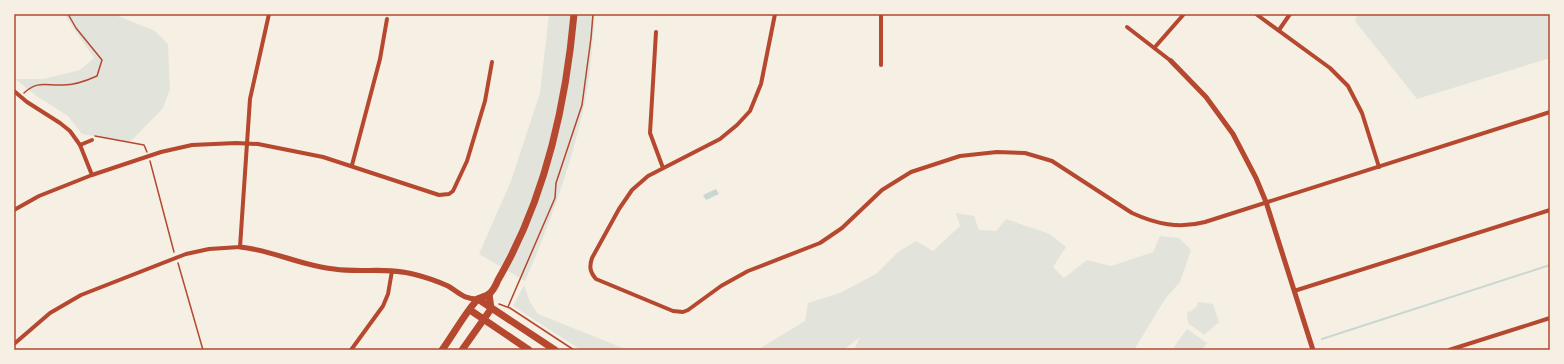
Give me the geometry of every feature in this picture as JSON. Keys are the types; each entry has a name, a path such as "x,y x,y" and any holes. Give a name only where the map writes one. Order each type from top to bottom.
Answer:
{"main road":[{"path":"462,350 483,320 498,281 529,213 553,144 569,69 574,14"},
{"path":"478,299 490,301"},
{"path":"478,299 490,301 555,350"},
{"path":"442,350 478,299"},
{"path":"470,310 529,350"}],"street":[{"path":"240,247 250,99 269,14"},
{"path":"775,14 761,84 750,111 737,125 720,139 648,176 632,190 619,208 592,258 590,273 596,279 673,311 683,312 694,306 721,286 748,271 820,243 842,228 882,190 911,172 960,156 997,152 1025,153 1052,161 1145,220 1169,226 1186,226 1197,224 1550,112"},
{"path":"881,65 882,14"},
{"path":"1155,47 1184,14"},
{"path":"1256,14 1330,68 1348,86 1362,113 1379,167"},
{"path":"1278,30 1290,14"},
{"path":"352,165 380,59 387,18"},
{"path":"1127,27 1155,47 1206,96 1233,134 1256,178 1266,202 1314,350"},
{"path":"656,32 650,133 663,168"},
{"path":"14,210 39,196 92,175 149,156 192,145 247,143 323,157 352,165 439,195 449,194 453,191 467,161 485,101 492,62"},
{"path":"14,91 60,122 70,131 80,145 92,175"},
{"path":"80,145 92,140"},
{"path":"1294,291 1550,210"},
{"path":"14,344 50,313 81,295 186,254 209,249 240,247 263,250 335,270 392,271 412,274 447,286 468,299 478,299"},
{"path":"351,350 383,306 388,294 392,271"},
{"path":"468,299 470,310"},
{"path":"1449,350 1550,318"}],"path":[{"path":"20,96 31,86 46,84 63,86 81,83 96,76 102,60 76,28 68,14"},
{"path":"508,307 555,198 556,183 582,105 592,38 593,14"},
{"path":"92,140 93,136 144,144 149,156 176,258 203,350"},
{"path":"490,301 508,307 574,350"}],"shaded area":[{"path":"64,14 113,14 155,31 168,44 170,89 163,108 130,142 82,134 68,116 38,97 15,79 43,79 80,70 94,58"},
{"path":"549,14 595,14 589,80 574,148 560,193 525,281 479,254 511,181 540,93"},
{"path":"1358,14 1550,14 1550,58 1417,99 1355,21"},
{"path":"716,189 719,194 706,200 703,195"},
{"path":"956,213 974,216 979,230 996,231 1006,219 1050,234 1066,247 1053,267 1064,278 1087,260 1111,266 1153,252 1160,236 1179,238 1191,250 1180,282 1165,299 1134,350 854,350 860,337 843,350 757,350 805,321 808,303 840,293 876,274 898,252 916,241 933,251 960,226"},
{"path":"524,285 530,302 538,314 628,350 581,350 513,306"},
{"path":"1198,302 1213,304 1219,322 1204,335 1188,323 1187,311 1190,312 1197,306"},
{"path":"1187,329 1207,343 1202,350 1177,350 1174,347"}],"waterway":[{"path":"1322,339 1550,265"}]}
